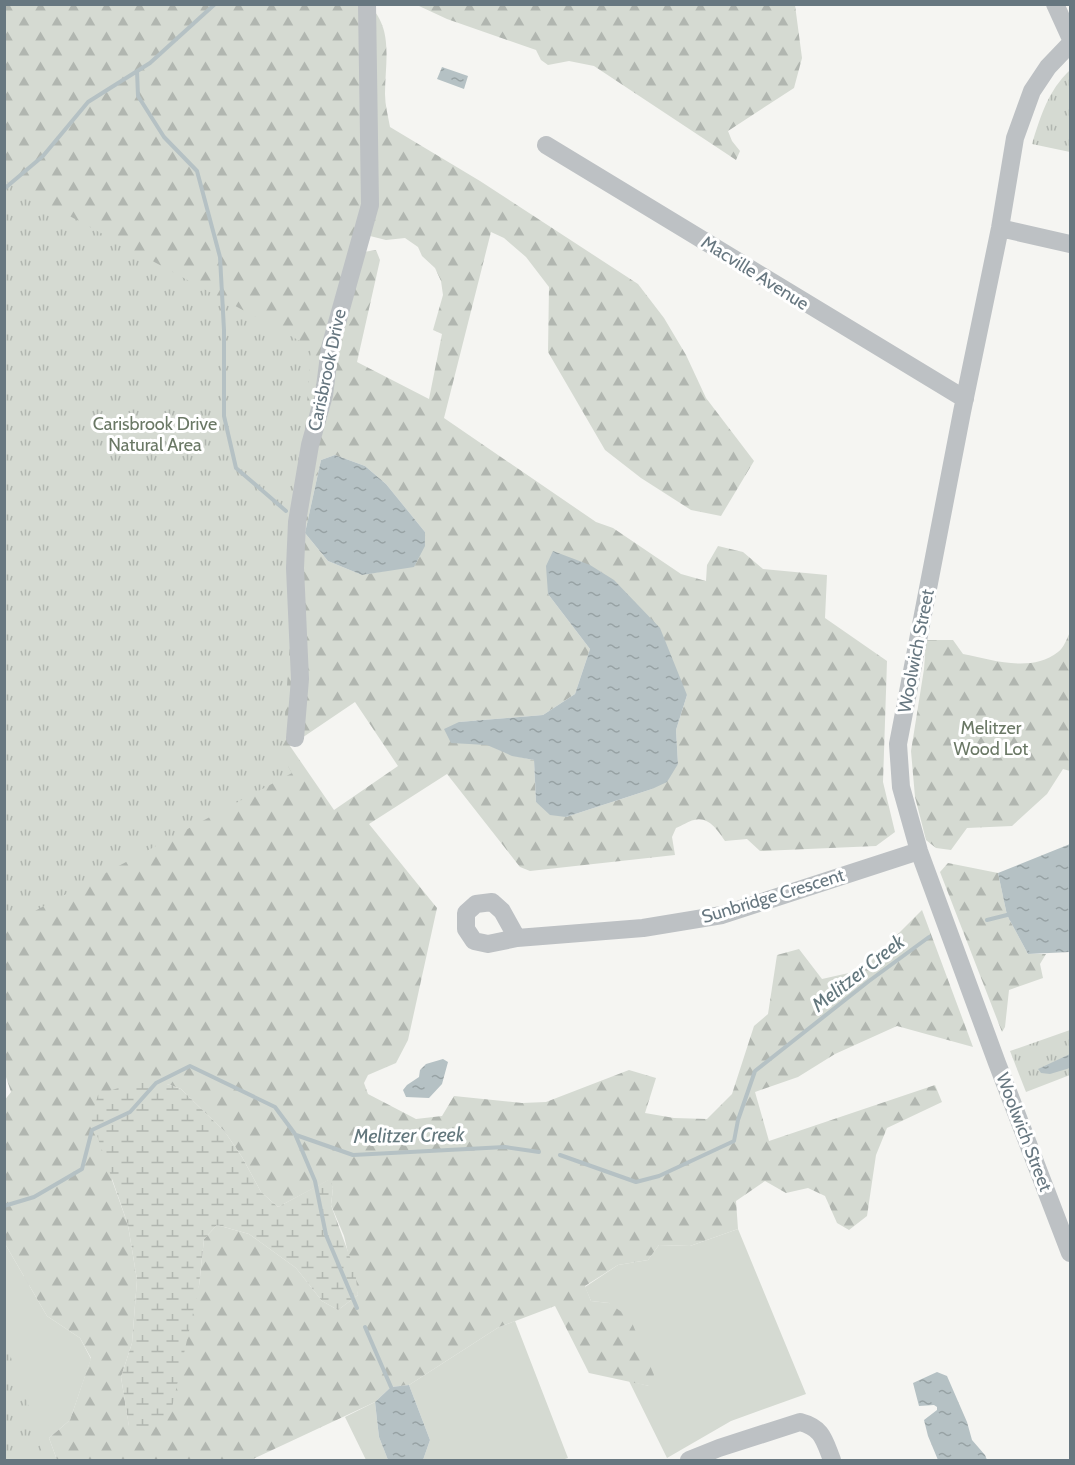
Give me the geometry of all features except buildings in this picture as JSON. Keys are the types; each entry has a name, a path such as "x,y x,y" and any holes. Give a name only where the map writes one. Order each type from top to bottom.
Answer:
{"street":[{"name":"Carisbrook Drive","path":"295,738 300,679 296,568 297,522 310,445 324,395 330,348 370,205 367,4"},
{"path":"1055,4 1071,37"},
{"name":"Woolwich Street","path":"1071,44 1048,67 1032,92 1015,138 1000,228 898,744 901,787 919,851 997,1063 1071,1253"},
{"name":"Macville Avenue","path":"546,145 965,399"},
{"path":"1000,228 1071,244"},
{"name":"Sunbridge Crescent","path":"517,938 643,928 722,915 919,851"},
{"path":"689,1461 719,1448 800,1422 811,1425 822,1435 832,1461"}],"green space":[{"path":"4,5 369,5 377,14 385,35 387,58 385,98 390,127 480,181 638,284 664,318 686,355 706,398 754,461 721,516 691,510 641,478 605,450 548,352 549,287 526,257 504,238 491,232 444,418 596,522 613,528 681,574 706,581 707,565 718,546 743,552 763,569 827,575 825,618 887,661 883,782 895,832 876,846 760,851 747,839 725,841 709,822 699,819 676,828 672,837 675,855 530,871 520,867 447,774 369,824 437,908 408,1040 396,1063 368,1075 364,1083 368,1094 416,1119 442,1116 454,1096 522,1103 546,1102 629,1070 656,1078 645,1113 674,1118 707,1119 732,1094 754,1026 768,1014 777,955 799,949 822,979 862,970 922,910 973,1047 897,1026 835,1054 798,1077 755,1092 769,1141 935,1085 942,1102 887,1128 876,1155 867,1216 849,1230 837,1223 825,1196 808,1188 786,1193 765,1181 736,1201 738,1229 690,1246 659,1245 648,1260 618,1265 585,1286 591,1301 609,1303 630,1318 654,1375 649,1386 589,1373 555,1306 499,1327 409,1385 391,1387 375,1402 251,1460 57,1460 49,1438 70,1420 91,1358 80,1338 47,1316 4,1242 4,1101 11,1092 4,1071","holes":["370,236 386,240 405,238 418,247 422,256 435,268 441,281 443,295 433,330 442,334 429,399 357,362 380,260 376,250 351,254","335,455 365,466 386,484 425,532 384,571 362,575 328,561 305,533 321,460","548,594 687,695 676,730 678,764 652,789 566,817 536,802 534,760 511,755 494,747 459,722 543,715 575,694 590,649","355,702 398,766 334,810 290,746","167,1084 181,1089 225,1132 261,1192 278,1207 329,1180 333,1188 331,1205 344,1236 358,1295 338,1310 322,1301 296,1268 249,1234 217,1225 204,1239 199,1286 129,1426 121,1377 132,1343 137,1280 128,1225 112,1180"]},
{"path":"406,5 795,5 802,58 794,88 728,131 740,151 736,160 594,66 569,61 548,65 541,60 536,50 447,19 419,6"},
{"path":"1070,70 1070,152 1032,144 1042,113 1051,95"},
{"name":"Carisbrook Drive Natural Area","path":"5,181 311,347 282,756 292,773 5,927"},
{"name":"Melitzer Wood Lot","path":"1070,632 1070,771 1063,769 1047,794 1012,826 967,828 951,850 936,848 926,840 915,797 911,751 924,669 926,640 953,640 963,654 999,662 1024,663 1036,662 1058,652"},
{"path":"948,863 998,873 1007,915 1028,954 1046,954 1040,964 1043,978 1009,990 1005,1027 1002,1032 940,872"},
{"path":"1070,1030 1070,1075 1026,1092 1010,1051"},
{"path":"144,1079 181,1089 225,1132 261,1192 278,1207 330,1179 333,1188 331,1205 355,1271 358,1295 338,1310 322,1301 296,1268 249,1234 217,1225 204,1239 199,1286 171,1412 143,1431 129,1427 121,1377 132,1343 137,1280 128,1225 91,1118 98,1095"},
{"path":"738,1229 806,1394 731,1421 667,1458 629,1381 649,1386 609,1303 591,1301 585,1287 618,1265 648,1260 659,1245 690,1246"},
{"path":"4,1242 47,1316 80,1338 91,1359 70,1420 49,1438 57,1460 5,1460"},
{"path":"515,1321 568,1458 562,1460 423,1460 430,1440 409,1385 499,1327"},
{"path":"5,1341 29,1407 44,1460 5,1460"},
{"path":"375,1402 379,1437 388,1460 366,1460 345,1417"}],"water":[{"path":"442,67 468,76 464,89 437,79"},
{"path":"335,455 365,466 386,484 425,532 425,546 414,567 362,575 328,561 305,533 321,460"},
{"path":"553,551 590,565 614,580 660,628 687,695 676,730 678,764 667,782 566,817 550,815 536,802 534,760 512,756 487,745 451,743 444,729 459,722 543,715 575,694 590,649 548,594 546,566"},
{"path":"1070,844 1070,952 1028,954 1007,915 998,873"},
{"path":"1070,1054 1070,1068 1050,1074 1041,1073 1038,1069"},
{"path":"443,1059 448,1062 442,1084 429,1098 406,1097 403,1090 419,1077 420,1070 426,1064"},
{"path":"937,1372 947,1376 967,1422 972,1440 987,1460 938,1460 924,1420 937,1410 937,1407 934,1405 919,1406 913,1383"},
{"path":"409,1385 430,1440 423,1460 388,1460 379,1437 375,1402 391,1387"}],"waterway":[{"name":"Melitzer Creek","path":"4,189 43,156 88,102 150,63 215,4"},
{"path":"137,71 138,96 164,137 197,171 220,257 224,330 224,416 236,468 286,511"},
{"path":"987,920 1007,915"},
{"name":"Melitzer Creek","path":"560,1155 636,1182 659,1176 734,1141 738,1120 755,1071 929,937"},
{"name":"Melitzer Creek","path":"4,1206 34,1197 82,1169 92,1130 130,1112 156,1083 190,1066 275,1107 295,1134 315,1181 326,1235 357,1308"},
{"name":"Melitzer Creek","path":"296,1135 353,1155 505,1147 539,1152"},
{"path":"365,1327 391,1387"}]}
